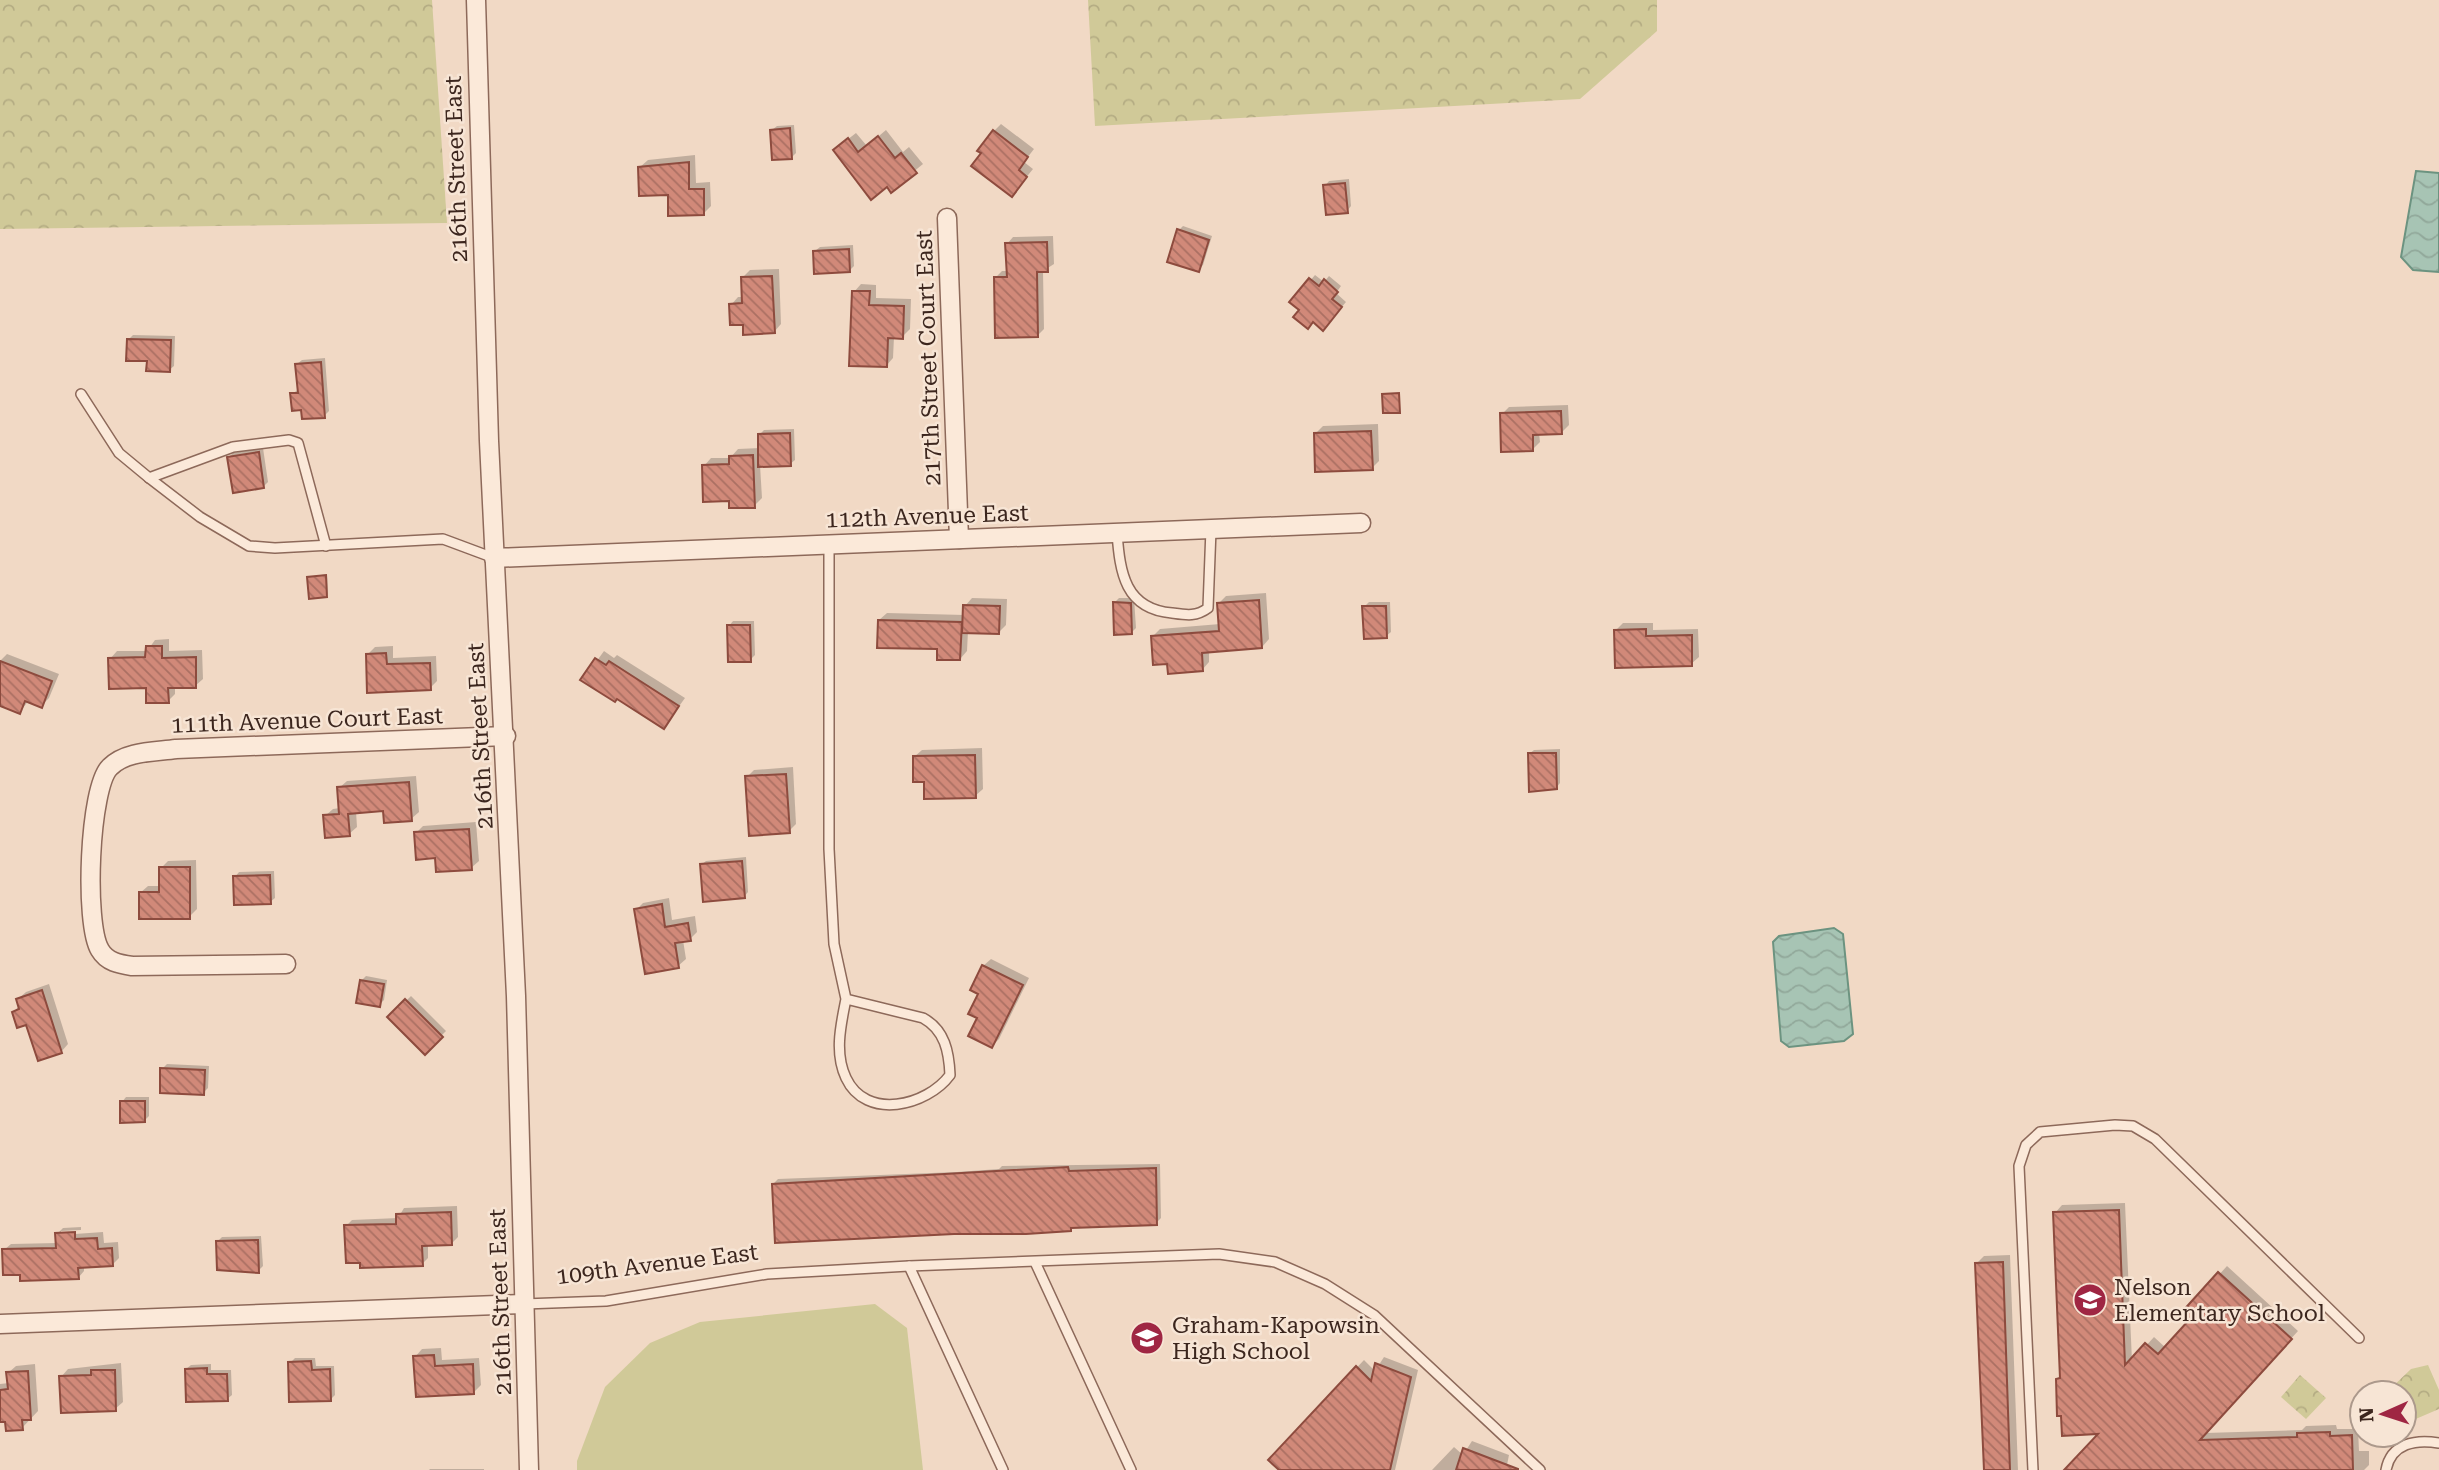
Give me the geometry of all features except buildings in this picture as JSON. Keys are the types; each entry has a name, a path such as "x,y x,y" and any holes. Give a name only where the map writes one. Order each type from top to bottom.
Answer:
{"street":[{"name":"216th Street East","path":"475,0 495,558 506,736 529,1470"},
{"name":"217th Street Court East","path":"947,218 959,539"},
{"name":"112th Avenue East","path":"495,558 1361,523"},
{"name":"111th Avenue Court East","path":"286,964 132,966 115,964 101,952 92,925 91,862 100,785 113,764 130,755 176,749 506,736"},
{"name":"109th Avenue East","path":"0,1324 524,1304"}],"lane":[{"path":"81,394 119,453 200,517 249,545 275,548 443,539 495,558"},
{"path":"149,478 233,447 289,440 298,443 326,546"},
{"path":"1117,533 1119,567 1138,600 1153,612 1190,615 1199,614 1208,608 1211,529"},
{"path":"829,545 829,849 834,944 846,999 839,1052 846,1080 866,1099 892,1107 941,1088 950,1075 949,1049 934,1024 923,1018 846,999"},
{"path":"2033,1470 2019,1166 2026,1144 2040,1132 2115,1125 2133,1126 2155,1139 2359,1338"},
{"name":"109th Avenue East","path":"524,1304 606,1301 767,1275 909,1266 1219,1254 1275,1262 1312,1278 1374,1315 1540,1470"},
{"path":"1035,1262 1131,1470"},
{"path":"909,1266 1003,1470"},
{"path":"2386,1470 2393,1452 2407,1443 2439,1443"}],"green space":[{"path":"0,0 432,0 447,223 0,229"},
{"path":"1088,0 1657,0 1657,31 1580,99 1095,126"},
{"path":"875,1304 907,1328 923,1470 577,1470 577,1461 605,1387 650,1343 700,1322"},
{"path":"2428,1365 2439,1390 2439,1409 2418,1418 2418,1379 2401,1379 2411,1369"},
{"path":"2300,1375 2326,1398 2306,1419 2281,1397"}],"water":[{"path":"2416,171 2439,173 2439,272 2413,270 2401,257"},
{"path":"1834,928 1843,934 1853,1034 1844,1041 1789,1047 1781,1041 1773,942 1779,936"}],"place":[{"name":"Nelson Elementary School","path":"2090,1300"},
{"name":"Graham-Kapowsin High School","path":"1147,1338"}]}
